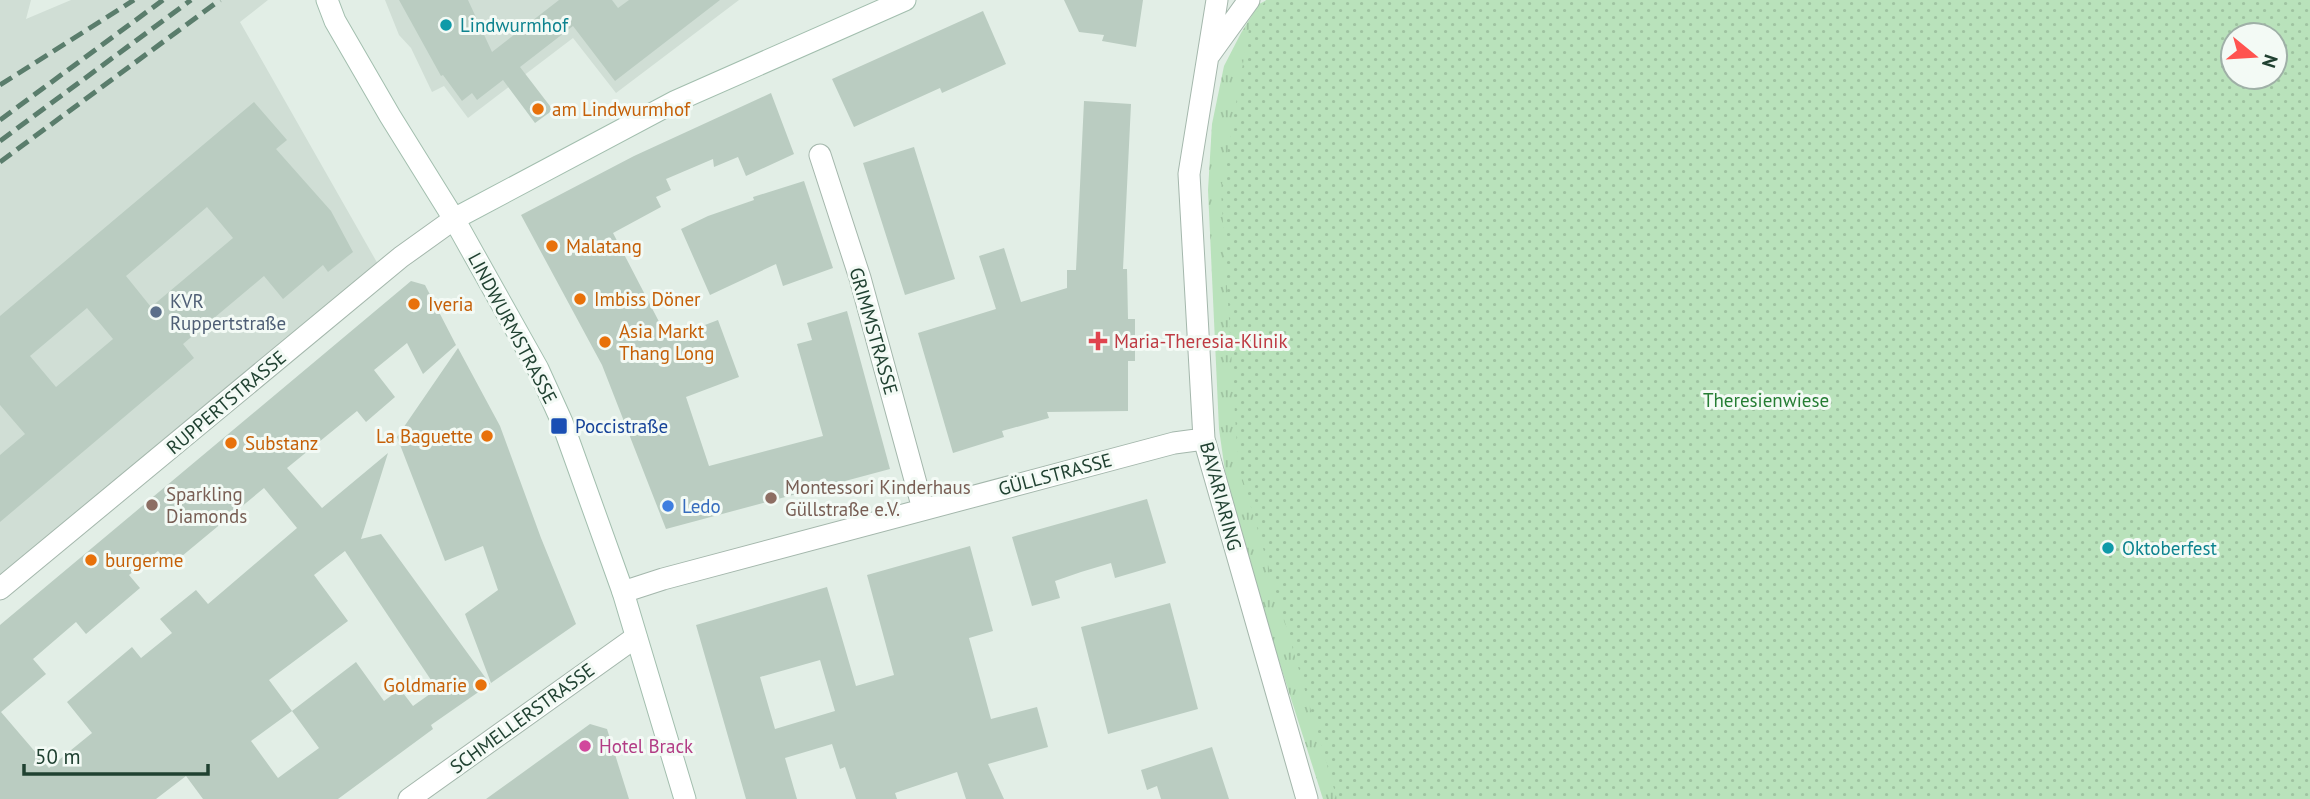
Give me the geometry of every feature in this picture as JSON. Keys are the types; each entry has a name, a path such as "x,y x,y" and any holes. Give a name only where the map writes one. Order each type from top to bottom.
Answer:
{"street":[{"name":"LINDWURMSTRASSE","path":"327,0 335,21 454,219 538,369 562,422 623,592 685,799"},
{"path":"454,219 485,200 676,101 905,0"},
{"name":"BAVARIARING","path":"1217,0 1189,174 1204,439 1307,799"},
{"name":"BAVARIARING","path":"1207,59 1249,0"},
{"name":"GRIMMSTRASSE","path":"820,155 860,278 923,509"},
{"name":"RUPPERTSTRASSE","path":"0,590 391,266 454,219"},
{"name":"GÜLLSTRASSE","path":"623,592 923,509 1174,443 1204,439"},
{"name":"SCHMELLERSTRASSE","path":"409,799 636,637"}],"shaded area":[{"path":"0,0 31,0 26,19 71,0 268,0 240,22 383,273 0,588"},
{"path":"385,0 739,0 616,93 573,38 468,118 444,86 432,92 411,48 399,35"}],"green space":[{"name":"Theresienwiese","path":"1266,0 2310,0 2310,799 1337,799 1238,463 1221,190 1250,23"},
{"path":"1267,0 1422,799 1323,799 1258,595 1226,478 1219,429 1208,190 1212,124 1224,66 1259,4"}],"building":[{"path":"399,0 468,0 492,52 559,0 612,0 618,8 629,0 720,0 615,81 573,26 520,67 553,110 535,123 503,80 477,100 472,93 462,101 443,75 441,76"},
{"path":"1064,0 1143,0 1136,47 1102,41 1104,35 1079,32"},
{"path":"983,11 1006,64 942,93 940,88 854,127 832,79"},
{"path":"771,93 794,154 746,176 738,157 714,167 713,159 666,179 671,190 656,197 661,207 613,233 668,339 718,320 739,377 686,397 709,466 823,436 797,344 812,340 807,323 847,311 890,469 666,529 602,365 521,215 634,156"},
{"path":"1084,101 1131,104 1123,269 1127,269 1128,319 1135,319 1135,361 1128,361 1128,411 1047,412 1049,418 1002,431 1004,437 953,453 918,333 996,309 979,256 1004,248 1021,302 1067,288 1067,270 1076,270"},
{"name":"KVR Ruppertstraße","path":"254,102 287,140 276,149 331,211 353,252 328,272 323,265 283,299 264,276 183,344 194,358 0,522 0,455 25,434 0,405 0,316","holes":["207,207 233,238 151,307 126,276","87,308 113,339 56,387 30,356"]},
{"path":"914,147 955,279 905,295 863,163"},
{"path":"804,181 833,268 783,286 776,264 710,295 681,229 708,216 754,200 753,197"},
{"path":"411,281 425,285 456,345 423,374 407,343 374,370 395,397 366,422 357,411 287,468 322,508 388,453 361,539 381,534 490,684 431,725 433,729 338,799 203,799 186,776 156,799 0,799 0,625","holes":["264,488 297,528 208,604 196,590 160,619 172,633 141,658 132,647 67,702 92,733 49,768 1,712 46,674 33,659 76,622 86,634 140,588 129,575 158,551 170,566","345,551 437,689 413,706 400,689 384,701 356,662 292,711 269,680 348,621 314,575","292,711 319,748 278,778 251,741"]},
{"path":"458,348 500,426 576,624 491,683 465,614 498,590 483,546 445,561 397,437"},
{"path":"1147,499 1166,563 1115,578 1111,563 1081,572 1055,581 1060,598 1032,606 1012,537"},
{"path":"970,546 993,631 969,638 991,719 1037,707 1048,747 988,764 1004,799 966,799 957,772 895,793 897,799 856,799 845,767 840,769 832,744 785,758 797,799 746,799 696,625 827,587 856,686 894,675 867,575","holes":["820,660 835,711 775,729 760,677"]},
{"path":"1170,603 1198,709 1108,734 1081,627"},
{"name":"Hotel Brack","path":"590,724 607,729 629,799 486,799"},
{"path":"1212,747 1229,799 1161,799 1157,786 1147,790 1141,770"}],"railway":[{"path":"0,85 134,0"},
{"path":"0,120 163,0"},
{"path":"0,141 191,0"},
{"path":"0,162 220,0"}],"place":[{"name":"Lindwurmhof","path":"446,25"},
{"name":"am Lindwurmhof","path":"538,109"},
{"name":"Malatang","path":"552,246"},
{"name":"Imbiss Döner","path":"580,299"},
{"name":"Iveria","path":"414,304"},
{"name":"KVR Ruppertstraße","path":"156,312"},
{"name":"Maria-Theresia-Klinik","path":"1098,341"},
{"name":"Asia Markt Thang Long","path":"605,342"},
{"name":"Poccistraße","path":"559,426"},
{"name":"La Baguette","path":"487,436"},
{"name":"Substanz","path":"231,443"},
{"name":"Montessori Kinderhaus Güllstraße e.V.","path":"771,498"},
{"name":"Sparkling Diamonds","path":"152,505"},
{"name":"Ledo","path":"668,506"},
{"name":"Oktoberfest","path":"2108,548"},
{"name":"burgerme","path":"91,560"},
{"name":"Goldmarie","path":"481,685"},
{"name":"Hotel Brack","path":"585,746"}]}
